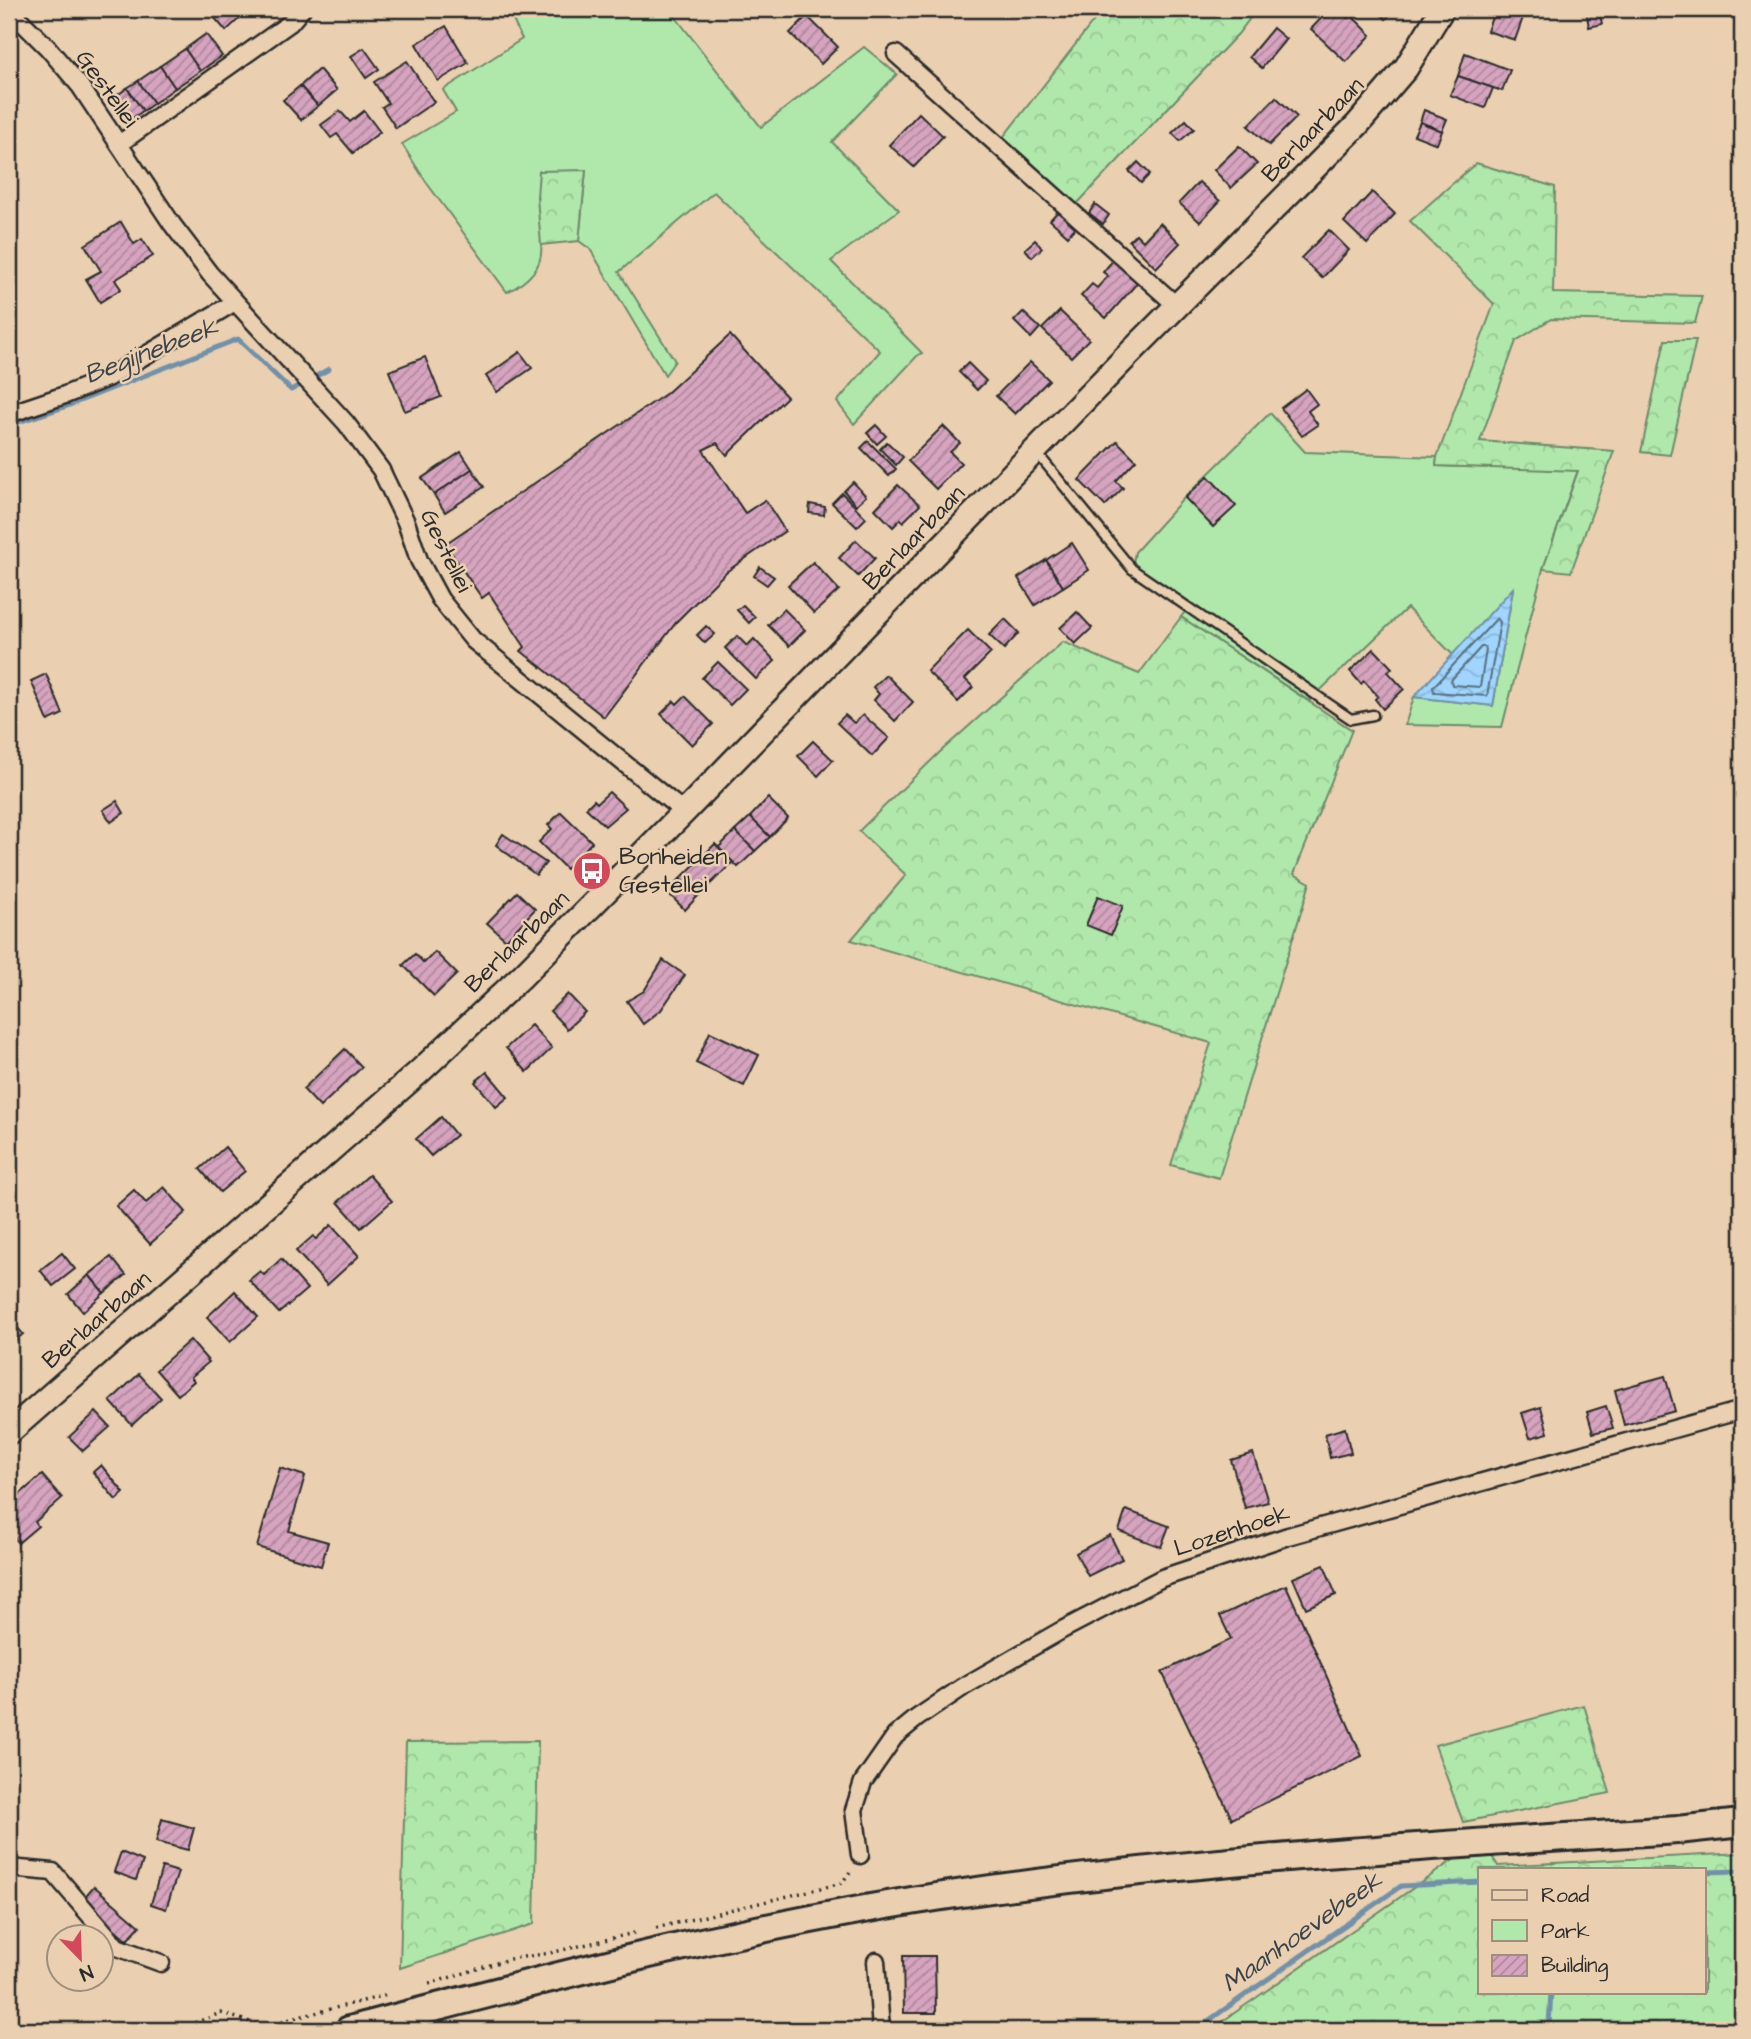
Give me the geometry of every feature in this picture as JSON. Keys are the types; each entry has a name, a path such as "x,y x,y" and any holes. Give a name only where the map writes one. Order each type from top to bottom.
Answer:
{"main road":[{"path":"349,2030 685,1945 800,1921 960,1893 1236,1861 1677,1830 1742,1823"}],"street":[{"name":"Gestellei","path":"9,9 48,48 80,86 172,224 235,302 346,423 381,470 406,522 419,560 440,599 472,640 684,812"},
{"path":"119,144 290,23 302,9"},
{"name":"Berlaarbaan","path":"9,1432 418,1073 522,976 1357,125 1406,68 1442,9"},
{"path":"896,54 1177,306"},
{"path":"9,414 110,377 235,302"},
{"name":"Lozenhoek","path":"860,1855 854,1810 863,1782 895,1736 963,1687 1062,1630 1162,1578 1288,1536 1742,1410"},
{"path":"9,1868 53,1872 117,1947 161,1962"},
{"path":"876,1961 881,2030"}],"lane":[{"path":"1035,451 1132,569 1351,719 1373,715"}],"path":[{"path":"654,1928 842,1884 860,1855"},
{"path":"422,1986 509,1959 641,1931"},
{"path":"175,2030 220,2013 263,2026 389,1994"}],"green space":[{"path":"518,9 681,9 674,15 761,127 864,47 897,74 832,142 899,210 831,261 922,353 854,424 837,402 880,351 714,192 619,272 675,361 665,375 590,249 579,241 586,170 541,245 536,268 520,284 507,292 426,182 402,144 456,112 443,90 522,39 510,14"},
{"path":"1103,9 1257,9 1238,34 1074,207 1001,140"},
{"path":"1476,163 1555,187 1553,293 1702,296 1695,323 1551,319 1516,341 1480,441 1614,451 1571,572 1543,569 1578,471 1436,466 1494,304 1410,221"},
{"path":"586,170 579,241 541,245 537,197 539,171"},
{"path":"1665,340 1696,340 1670,455 1641,452"},
{"path":"1270,413 1305,452 1437,457 1436,466 1578,470 1543,569 1502,727 1405,725 1414,697 1493,706 1513,589 1453,655 1407,608 1309,701 1181,617 1188,608 1132,569 1135,552 1184,498"},
{"path":"1181,617 1352,730 1294,874 1310,883 1219,1178 1171,1165 1211,1043 851,940 906,875 859,831 940,752 1063,642 1139,674"},
{"path":"1584,1705 1610,1793 1463,1822 1435,1745"},
{"path":"538,1741 534,1924 400,1968 406,1742"},
{"path":"1482,1840 1498,1866 1742,1853 1742,2030 1210,2030"}],"water":[{"path":"1513,588 1493,706 1414,697"}],"building":[{"path":"207,9 236,9 242,16 226,31"},
{"path":"1330,9 1338,9 1348,18 1351,15 1371,35 1346,62 1311,29"},
{"path":"1375,9 1394,9 1386,19"},
{"path":"1495,9 1526,9 1515,40 1487,31"},
{"path":"1599,9 1602,24 1589,27 1586,10"},
{"path":"807,16 838,47 821,64 790,33"},
{"path":"446,26 468,63 438,81 416,44"},
{"path":"1273,28 1286,39 1262,68 1249,57"},
{"path":"206,34 222,56 200,71 185,49"},
{"path":"364,48 379,69 366,78 351,56"},
{"path":"185,49 200,71 175,88 160,66"},
{"path":"1465,53 1510,70 1502,91 1458,76"},
{"path":"407,61 434,102 396,128 382,107 388,103 374,82"},
{"path":"160,66 175,88 154,103 138,81"},
{"path":"319,69 337,90 318,106 300,86"},
{"path":"1458,76 1493,88 1485,108 1450,95"},
{"path":"138,81 154,103 143,111 127,88"},
{"path":"300,86 318,106 301,120 283,100"},
{"path":"127,88 143,111 131,119 115,97"},
{"path":"1276,97 1297,117 1269,145 1248,126"},
{"path":"1424,110 1447,119 1442,131 1420,122"},
{"path":"340,111 350,122 364,111 380,132 353,153 337,134 331,138 321,125"},
{"path":"919,113 943,136 914,167 889,145"},
{"path":"1186,120 1194,129 1180,141 1172,133"},
{"path":"1420,122 1442,131 1437,144 1414,135"},
{"path":"1239,146 1257,164 1231,188 1214,170"},
{"path":"1138,162 1150,174 1141,183 1129,171"},
{"path":"1199,182 1220,201 1200,222 1179,203"},
{"path":"1372,192 1395,214 1367,244 1344,222"},
{"path":"1095,204 1109,215 1103,224 1089,213"},
{"path":"1058,211 1077,226 1068,236 1050,220"},
{"path":"121,222 134,244 142,239 153,256 115,280 121,289 100,302 86,279 101,271 85,245"},
{"path":"1160,223 1180,243 1156,268 1129,241 1136,234 1143,241"},
{"path":"1329,230 1349,250 1322,278 1301,258"},
{"path":"1035,240 1042,248 1032,257 1025,249"},
{"path":"1113,260 1138,282 1106,318 1081,296 1092,284 1097,288 1108,276 1103,272"},
{"path":"1060,311 1089,339 1071,357 1042,329"},
{"path":"1023,312 1040,328 1031,338 1014,321"},
{"path":"730,335 787,397 727,455 717,443 703,450 745,513 765,500 785,531 726,572 678,620 604,717 521,651 525,647 489,593 482,598 445,544 667,393"},
{"path":"520,352 532,368 497,392 486,376"},
{"path":"425,357 441,397 405,411 389,371"},
{"path":"1030,362 1049,380 1015,414 996,396"},
{"path":"968,363 986,381 977,390 959,372"},
{"path":"1306,389 1317,404 1308,411 1318,425 1302,436 1281,408"},
{"path":"876,425 886,436 877,444 867,433"},
{"path":"943,426 960,443 950,452 961,463 936,489 908,461"},
{"path":"868,441 896,469 889,476 861,448"},
{"path":"1117,441 1136,460 1116,481 1123,488 1105,506 1079,480"},
{"path":"887,442 903,457 896,465 880,449"},
{"path":"461,452 472,469 434,495 422,478"},
{"path":"472,469 484,487 445,512 434,495"},
{"path":"1208,476 1236,506 1213,527 1185,498"},
{"path":"853,482 866,496 856,505 844,491"},
{"path":"898,485 920,505 903,522 901,519 893,527 875,509"},
{"path":"842,493 866,518 857,527 832,503"},
{"path":"810,504 825,507 824,515 809,513"},
{"path":"856,540 875,558 858,576 839,558"},
{"path":"1072,543 1089,570 1063,587 1046,560"},
{"path":"1046,560 1063,587 1035,605 1018,578"},
{"path":"813,562 839,590 814,613 788,585"},
{"path":"760,567 774,577 767,585 754,576"},
{"path":"743,605 755,617 749,623 737,610"},
{"path":"784,609 805,630 789,646 768,625"},
{"path":"1077,612 1092,628 1075,644 1060,628"},
{"path":"1005,619 1019,633 1004,649 989,635"},
{"path":"706,626 715,634 705,643 697,635"},
{"path":"968,630 991,653 965,679 973,687 958,702 927,671"},
{"path":"737,636 747,646 754,639 775,661 756,679 725,648"},
{"path":"1374,649 1392,668 1388,672 1404,689 1383,709 1375,699 1378,696 1364,681 1361,684 1350,671"},
{"path":"718,662 746,689 730,705 702,678"},
{"path":"46,674 63,714 48,721 31,681"},
{"path":"886,675 913,702 895,721 874,700 879,694 873,687"},
{"path":"685,696 713,724 692,745 661,714 674,701 677,704"},
{"path":"845,715 854,723 863,715 889,738 872,756 837,723"},
{"path":"813,741 833,760 818,776 798,756"},
{"path":"609,792 626,808 605,826 586,808 594,800 597,803"},
{"path":"768,798 788,818 770,837 750,817"},
{"path":"117,801 124,813 111,822 103,810"},
{"path":"561,812 592,842 566,869 539,842 552,829 548,825"},
{"path":"750,817 770,837 755,851 735,831"},
{"path":"735,831 755,851 738,867 718,848"},
{"path":"503,834 546,863 536,875 496,845"},
{"path":"715,844 733,862 697,897 680,879"},
{"path":"680,879 697,897 685,910 667,892"},
{"path":"517,892 535,909 506,940 487,923"},
{"path":"1098,896 1123,906 1111,935 1086,925"},
{"path":"435,952 457,974 434,996 403,965 415,954 424,963"},
{"path":"663,960 685,975 661,1010 643,1024 627,1001 644,991"},
{"path":"568,994 585,1012 567,1029 550,1011"},
{"path":"531,1025 552,1048 527,1072 506,1048"},
{"path":"710,1032 759,1055 744,1086 696,1063"},
{"path":"345,1049 362,1067 320,1107 303,1089"},
{"path":"487,1072 508,1097 496,1107 475,1082"},
{"path":"441,1117 456,1135 431,1156 416,1139"},
{"path":"225,1147 245,1171 220,1192 200,1169"},
{"path":"369,1175 392,1201 361,1228 338,1202"},
{"path":"164,1187 186,1212 150,1244 116,1206 134,1190 146,1203"},
{"path":"331,1225 359,1256 327,1285 296,1251 313,1236 316,1239"},
{"path":"62,1253 75,1269 53,1286 40,1270"},
{"path":"111,1257 126,1275 104,1293 89,1275"},
{"path":"281,1259 307,1289 279,1313 249,1280 260,1271 264,1275"},
{"path":"89,1275 104,1293 83,1312 68,1294"},
{"path":"235,1291 258,1317 230,1342 207,1317"},
{"path":"9,1318 23,1334 9,1347"},
{"path":"190,1340 209,1362 191,1377 194,1381 178,1395 156,1370"},
{"path":"139,1374 161,1398 132,1425 110,1401"},
{"path":"1665,1376 1675,1411 1624,1425 1615,1390"},
{"path":"1606,1406 1613,1428 1593,1433 1587,1412"},
{"path":"1541,1407 1548,1433 1530,1438 1522,1413"},
{"path":"96,1412 110,1427 83,1451 69,1437"},
{"path":"1345,1428 1351,1453 1330,1458 1325,1434"},
{"path":"1253,1453 1268,1502 1245,1508 1231,1460"},
{"path":"101,1465 124,1493 116,1500 93,1472"},
{"path":"280,1468 305,1476 289,1531 328,1542 321,1566 257,1547"},
{"path":"42,1475 62,1498 35,1522 38,1526 18,1543 9,1531 9,1495 13,1500"},
{"path":"1126,1510 1169,1526 1161,1547 1119,1531"},
{"path":"1110,1535 1122,1559 1088,1576 1076,1553"},
{"path":"1324,1565 1336,1595 1306,1608 1293,1578"},
{"path":"1286,1585 1362,1756 1232,1819 1162,1672 1231,1639 1220,1616"},
{"path":"162,1819 194,1828 188,1850 156,1842"},
{"path":"121,1852 143,1861 136,1880 114,1872"},
{"path":"162,1867 178,1872 166,1909 151,1904"},
{"path":"94,1886 140,1926 127,1940 116,1930 116,1924 109,1924 82,1900"},
{"path":"903,1956 935,1956 936,2013 904,2013"}],"waterway":[{"name":"Begijnebeek","path":"9,425 67,406 238,339 291,390 329,369"},
{"name":"Maanhoevebeek","path":"1706,1872 1742,1871"},
{"name":"Maanhoevebeek","path":"1195,2030 1401,1886 1478,1882"},
{"path":"1543,2030 1549,2025 1551,1994"}],"place":[{"name":"Bonheiden Gestellei","path":"592,871"}]}
